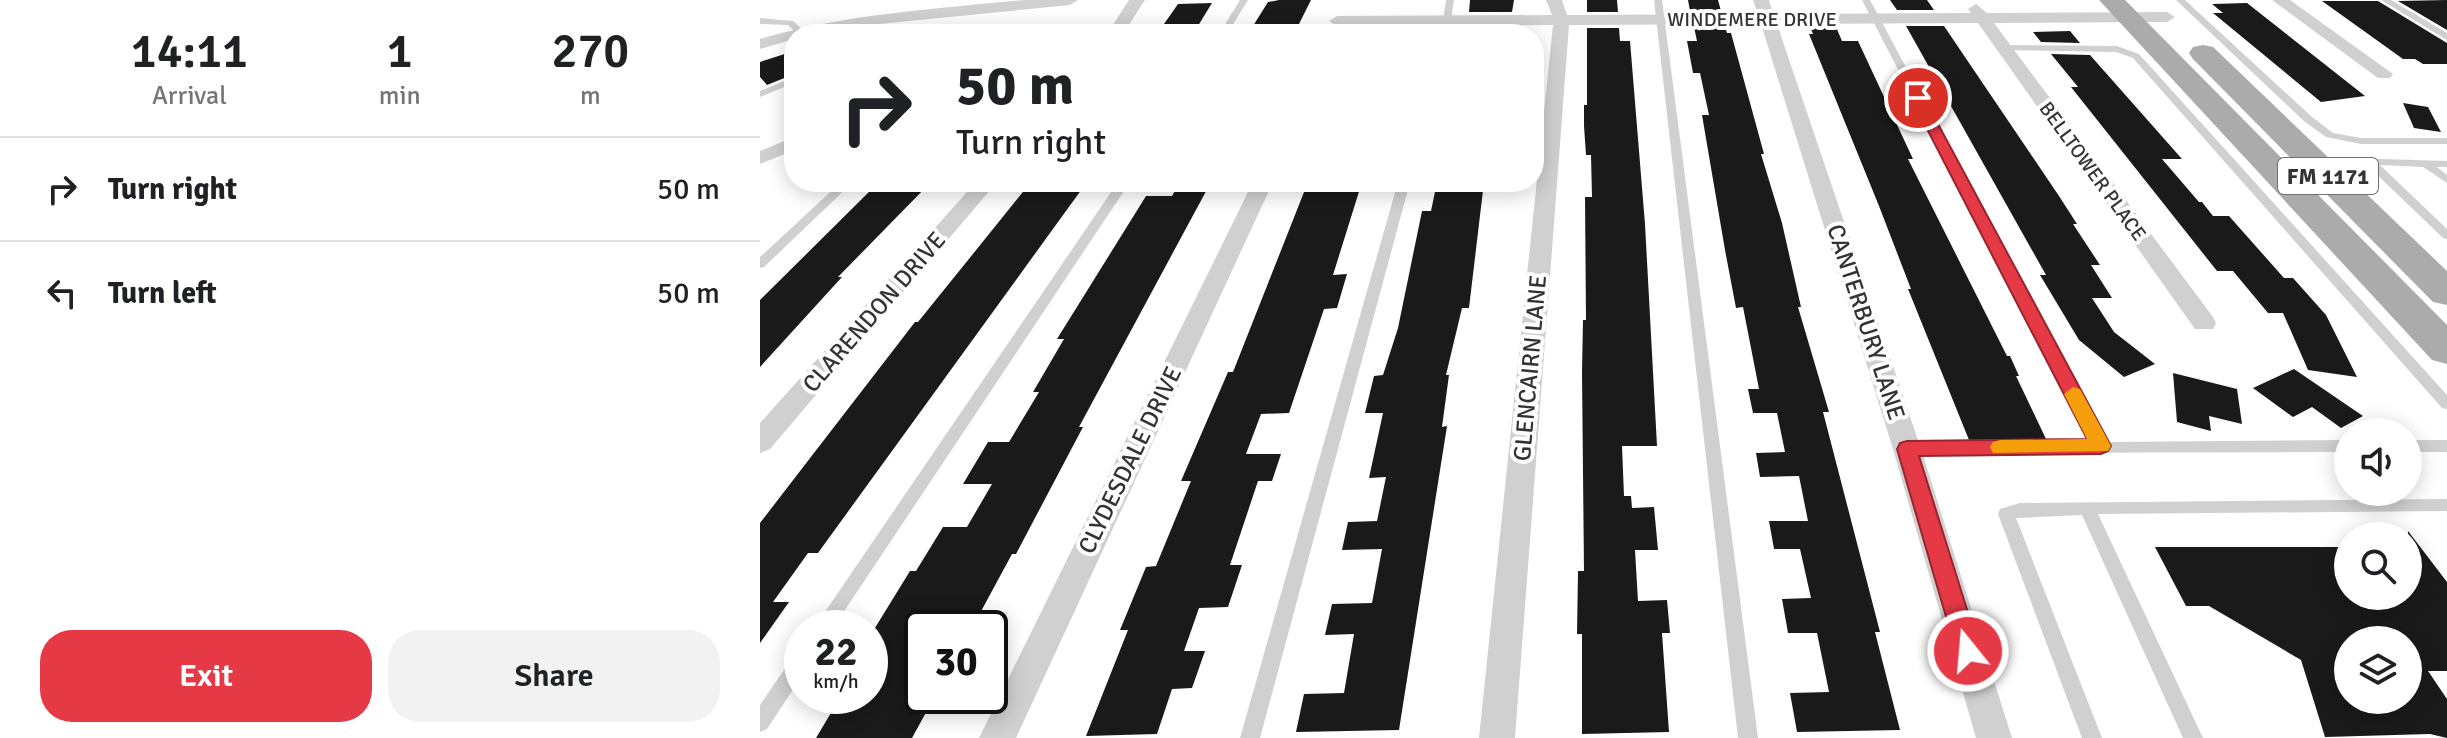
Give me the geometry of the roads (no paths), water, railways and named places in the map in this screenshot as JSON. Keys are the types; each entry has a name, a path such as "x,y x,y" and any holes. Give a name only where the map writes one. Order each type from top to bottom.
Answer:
{"main road":[{"name":"FM 1171","path":"2147,7 2267,160 2447,350"},
{"name":"FM 1171","path":"2147,7 2312,160 2447,293"},
{"path":"2267,160 2312,160"}],"street":[{"path":"852,24 993,3 1070,0"},
{"path":"1121,24 1137,0"},
{"path":"1335,24 1346,0"},
{"name":"BELLTOWER PLACE","path":"1969,0 2204,323"},
{"path":"2280,0 2384,74"},
{"name":"WINDEMERE DRIVE","path":"1466,24 1557,10 1661,19 1764,10 1876,19 1982,18 2147,7"},
{"name":"GLENCAIRN LANE","path":"1544,168 1557,10"},
{"name":"CANTERBURY LANE","path":"1764,10 1907,449 1994,738"},
{"path":"760,44 784,38"},
{"path":"760,158 784,147"},
{"name":"CLARENDON DRIVE","path":"760,442 978,192"},
{"name":"CLYDESDALE DRIVE","path":"997,738 1258,192"},
{"name":"GLENCAIRN LANE","path":"1497,738 1542,192"}],"lane":[{"path":"1229,24 1244,0"},
{"path":"1447,24 1450,0"},
{"path":"1658,0 1748,738"},
{"path":"1866,0 2101,446"},
{"path":"2385,0 2447,37"},
{"path":"2147,7 2330,135 2361,141 2447,141"},
{"path":"760,21 791,24"},
{"path":"2004,48 2117,49 2136,56 2447,404"},
{"path":"760,94 784,84"},
{"path":"2312,160 2447,164"},
{"path":"2370,162 2447,235"},
{"path":"2427,164 2447,180"},
{"path":"760,264 836,192"},
{"path":"835,610 1117,192"},
{"path":"1250,738 1401,192"},
{"path":"1907,449 2334,446"},
{"path":"2422,446 2447,446"},
{"path":"2092,738 2006,514 2020,510 2087,508 2445,508"},
{"path":"2087,508 2193,738"},
{"path":"760,722 784,687"}]}
